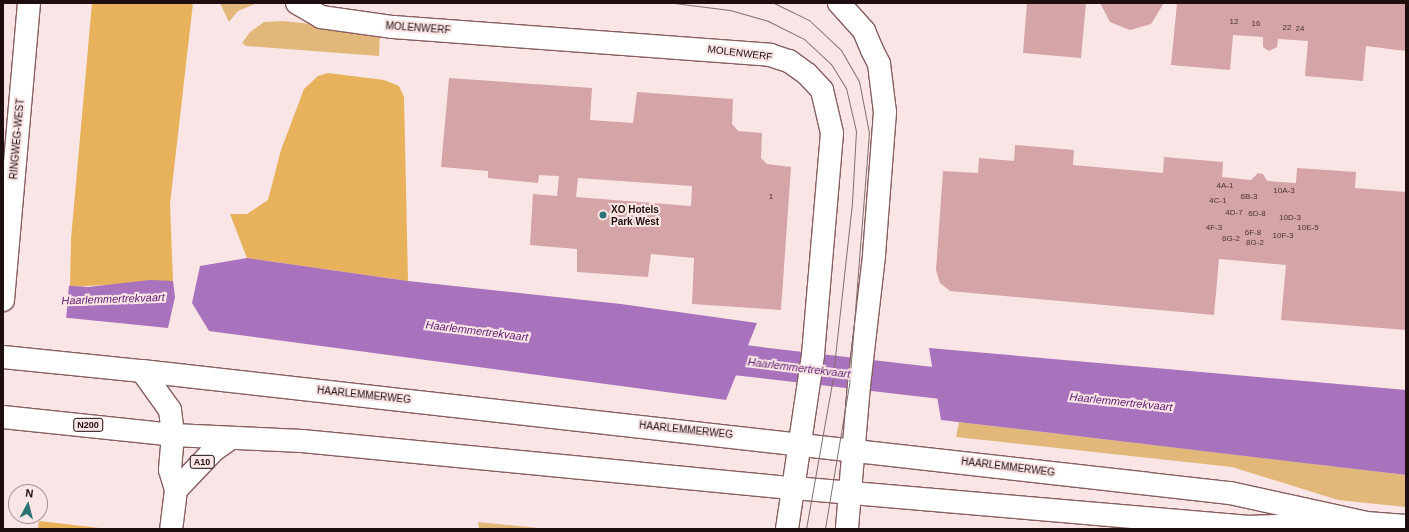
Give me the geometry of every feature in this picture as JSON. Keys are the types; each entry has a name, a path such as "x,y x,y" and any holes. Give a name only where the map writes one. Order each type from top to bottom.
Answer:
{"main road":[{"name":"RINGWEG-WEST","path":"3,300 29,3"},
{"name":"MOLENWERF","path":"297,3 321,17 393,27 727,50 770,55 789,61 822,90 832,133 813,355 802,443 787,529"},
{"path":"839,3 864,31 879,64 884,112 874,256 859,385 848,529"},
{"name":"HAARLEMMERWEG","path":"3,357 802,443 1230,493 1366,523"},
{"path":"142,371 170,410 173,435 170,470 176,490 171,529"},
{"name":"HAARLEMMERWEG","path":"3,417 173,435 310,442 794,488 1246,527 1366,523 1406,526"},
{"name":"A10","path":"176,490 214,450 231,438"}],"shaded area":[{"path":"92,3 193,3 170,204 173,281 70,287 71,239"},
{"path":"220,3 257,3 238,11 229,22"},
{"path":"283,21 380,31 379,56 246,46 242,43 250,32 264,22"},
{"path":"328,73 384,80 399,86 404,97 408,281 247,258 230,214 247,214 268,200 281,150 304,89 318,76"},
{"path":"959,422 1406,475 1406,507 1338,500 1232,467 956,437"},
{"path":"48,522 108,529 38,529 39,524 48,524"},
{"path":"478,522 549,529 479,529"}],"water":[{"path":"247,258 408,281 621,304 757,323 726,400 209,331 192,303 200,266"},
{"path":"150,280 173,281 175,297 168,328 29,314 3,281 88,287"},
{"path":"929,348 1406,390 1406,475 941,420"}],"pier":[{"path":"3,279 69,285 66,320 3,314"}],"building":[{"path":"1027,3 1086,3 1081,58 1023,53"},
{"path":"1100,3 1164,3 1151,24 1130,30 1110,22"},
{"path":"1177,3 1406,3 1406,51 1366,46 1363,81 1305,76 1308,41 1278,39 1277,47 1269,51 1263,47 1263,37 1233,35 1230,70 1171,65"},
{"path":"449,78 592,88 590,120 633,123 637,92 733,99 732,124 738,131 762,133 761,158 767,164 791,167 781,310 692,304 694,258 651,254 648,277 577,272 577,249 530,245 533,194 557,196 559,176 539,175 538,183 488,178 488,171 441,167","holes":["578,178 692,186 691,206 576,197"]},
{"path":"1015,145 1074,150 1073,165 1163,173 1164,157 1223,162 1222,177 1251,180 1258,173 1263,174 1267,181 1296,183 1297,168 1356,172 1355,188 1406,192 1406,330 1281,320 1286,265 1219,259 1214,315 950,291 940,283 936,270 943,171 978,173 979,158 1014,161"}],"waterway":[{"name":"Haarlemmertrekvaart","path":"699,355 976,387"}],"tram line":[{"path":"674,3 730,10 768,21 804,39 831,64 846,88 856,131 852,203 832,383 806,529"},
{"path":"774,3 809,20 841,50 859,81 869,133 849,385 825,529"}],"place":[{"name":"XO Hotels Park West","path":"603,215"}]}
